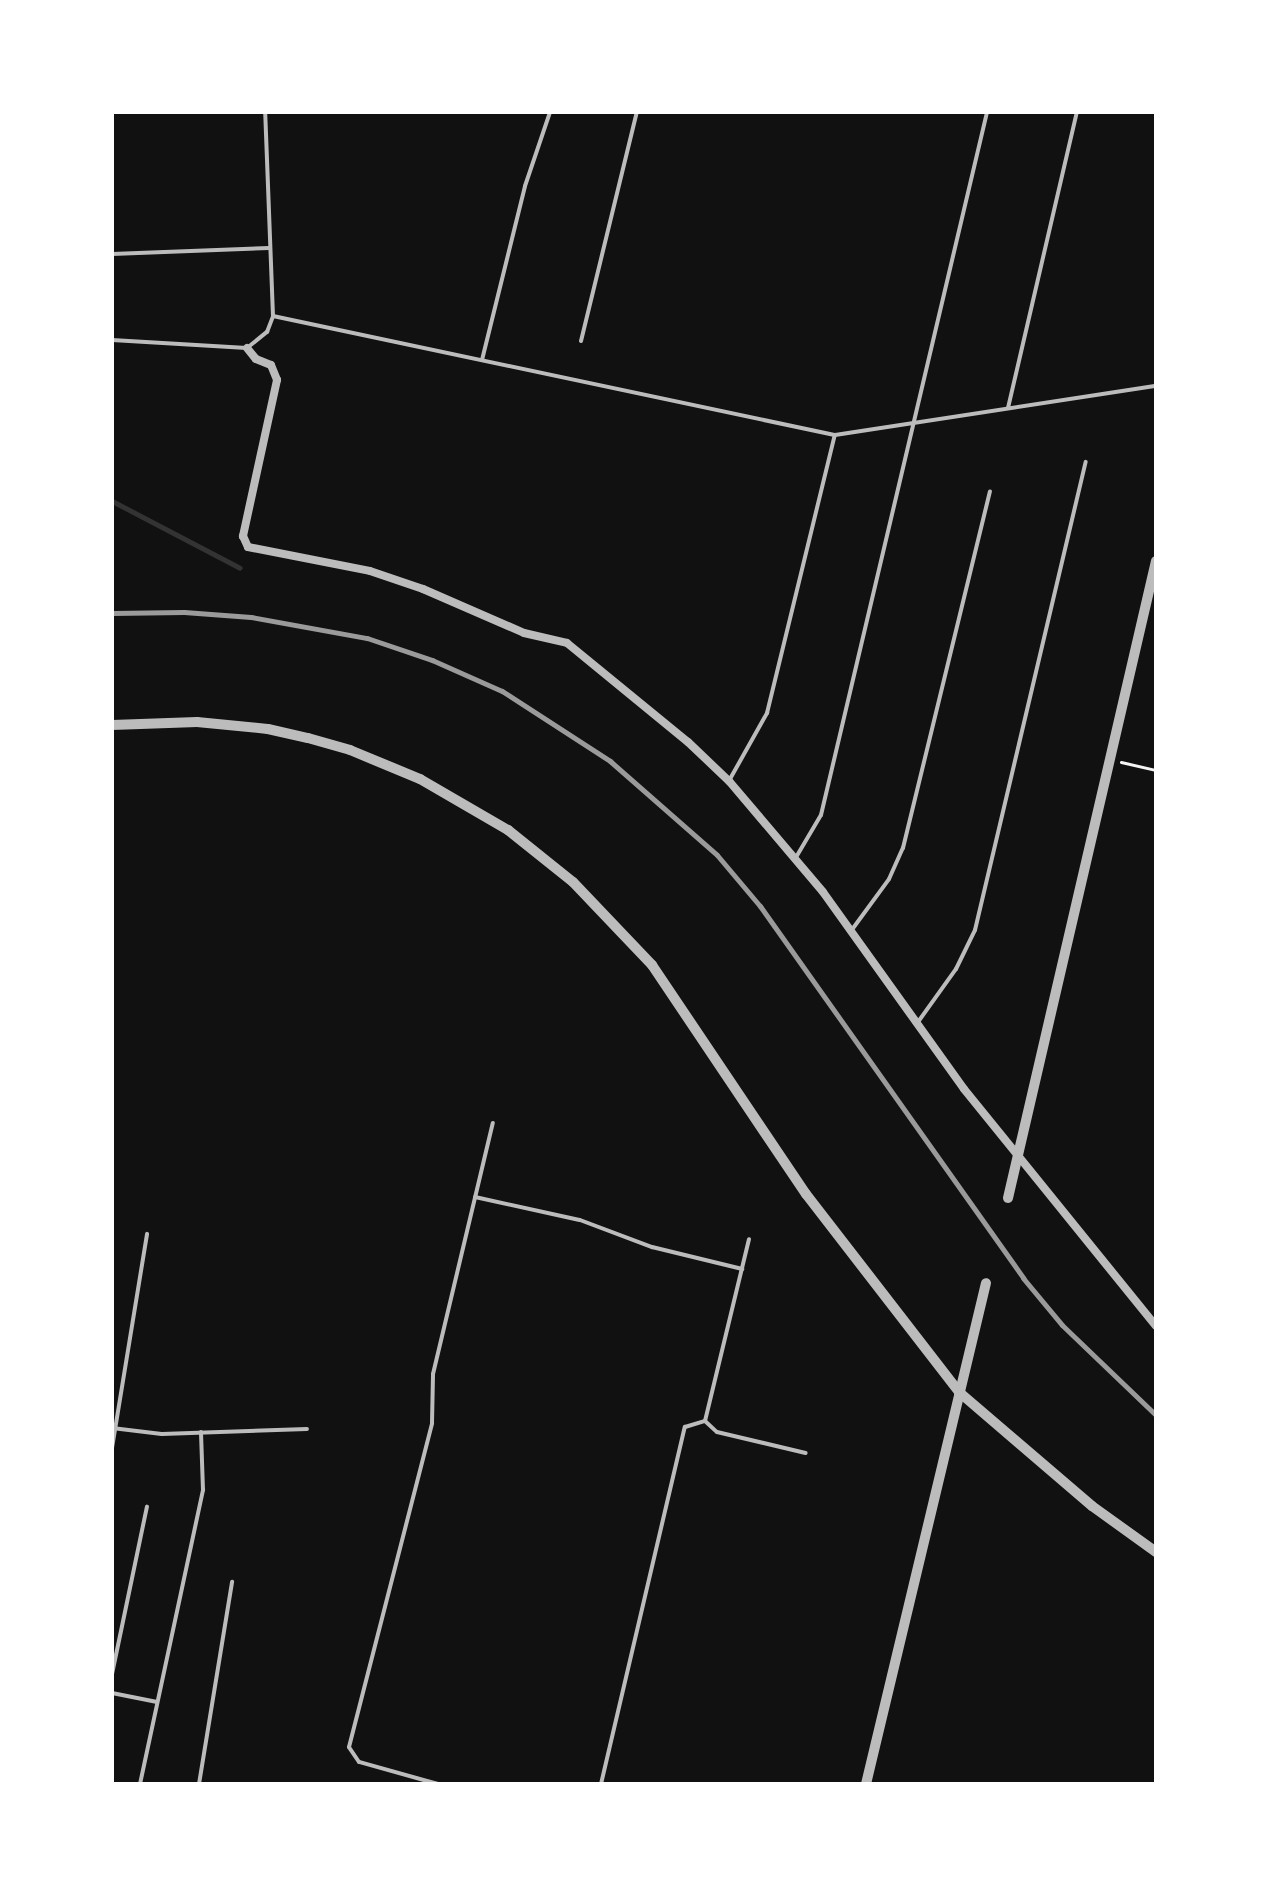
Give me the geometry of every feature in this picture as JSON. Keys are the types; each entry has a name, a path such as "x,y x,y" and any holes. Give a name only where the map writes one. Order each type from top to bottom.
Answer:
{"street":[{"path":"247,348 256,359 271,365 277,380 243,536 248,547 370,571 423,589 524,633 567,643 688,742 729,781 795,859 1017,1156 1156,1326"},
{"path":"1008,1198 1156,561"},
{"path":"112,725 197,722 268,729 308,738 350,750 420,779 508,830 573,882 652,965 806,1194 959,1392 1092,1506 1156,1552"},
{"path":"866,1784 986,1283"}],"lane":[{"path":"112,340 247,348 267,332 273,316 265,112"},
{"path":"482,361 525,186 550,112"},
{"path":"581,341 637,112"},
{"path":"795,859 821,815 987,112"},
{"path":"1008,408 1077,112"},
{"path":"112,254 270,248"},
{"path":"273,316 835,435 1156,386"},
{"path":"729,781 767,713 835,435"},
{"path":"918,1023 956,969 975,930 1086,462"},
{"path":"851,931 889,879 903,848 990,491"},
{"path":"438,1784 359,1762 349,1747 432,1423 433,1374 493,1123"},
{"path":"475,1197 580,1220 652,1247 742,1269"},
{"path":"112,1448 147,1234"},
{"path":"705,1421 749,1239"},
{"path":"705,1421 717,1432 806,1453"},
{"path":"601,1784 685,1427 705,1421"},
{"path":"114,1428 162,1434 307,1429"},
{"path":"140,1784 203,1490 201,1432"},
{"path":"112,1674 147,1507"},
{"path":"199,1784 232,1582"},
{"path":"112,1693 157,1702"}],"path":[{"path":"1112,760 1156,770"}],"waterway":[{"path":"112,501 240,568"}],"railway":[{"path":"112,613 184,612 251,617 367,638 432,660 502,691 610,761 717,855 760,906 1023,1278 1062,1325 1156,1415"}]}
